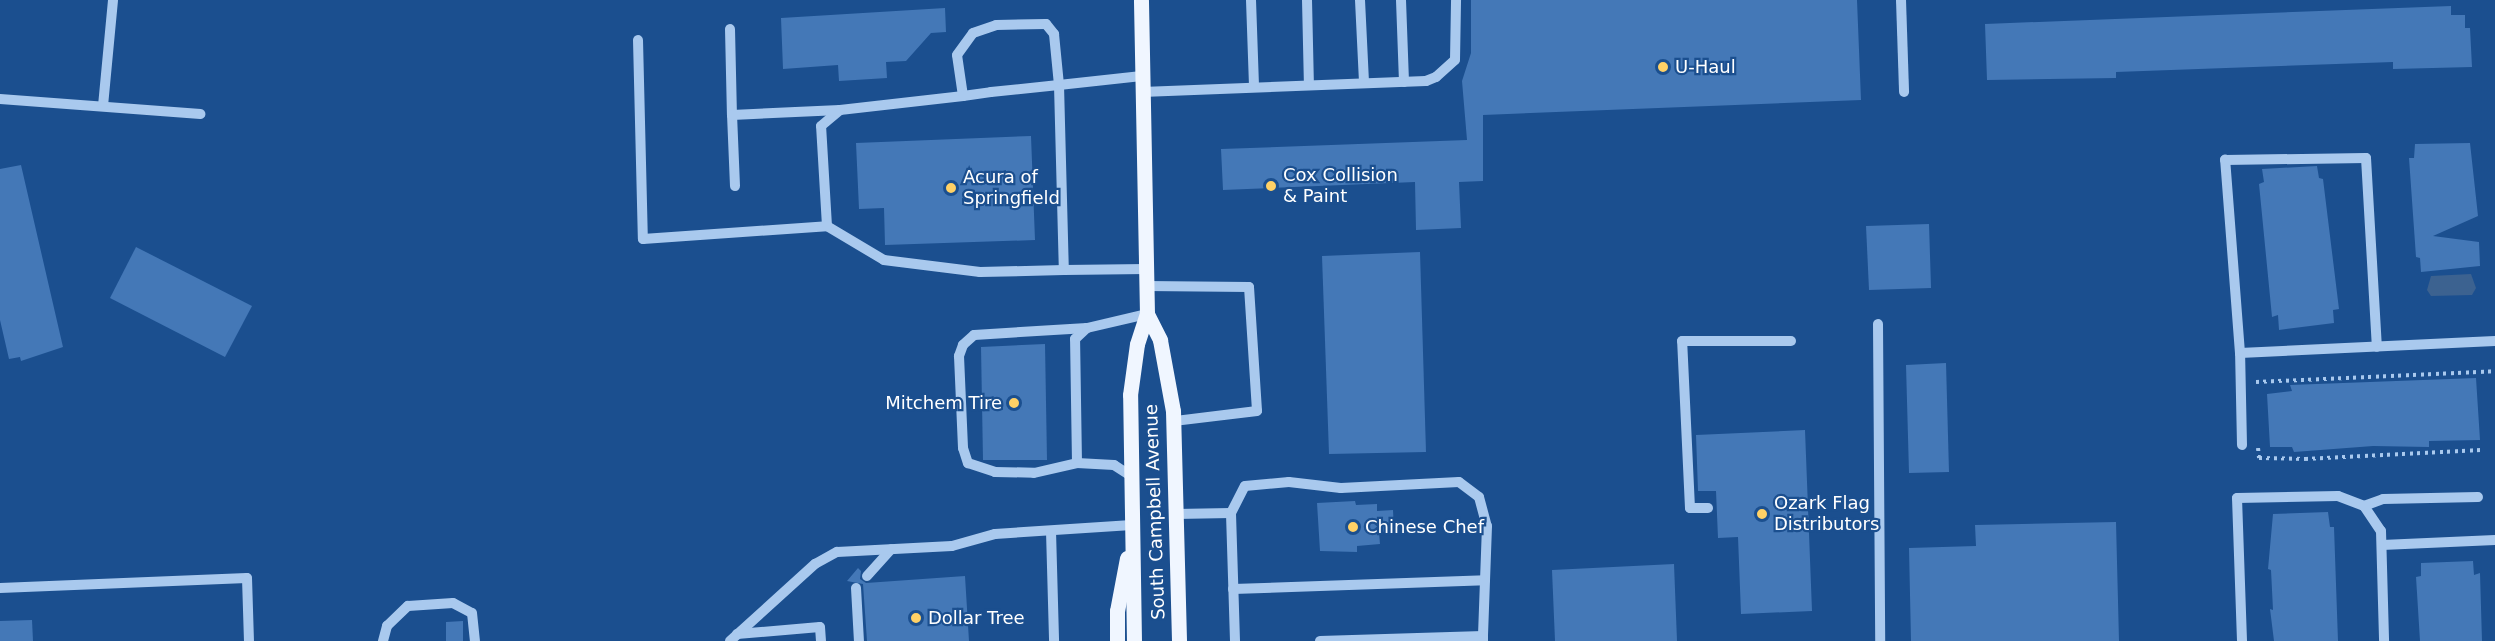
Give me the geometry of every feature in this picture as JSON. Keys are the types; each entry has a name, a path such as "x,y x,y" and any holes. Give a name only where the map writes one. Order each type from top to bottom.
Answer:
{"main road":[{"name":"South Campbell Avenue","path":"1134,641 1130,395 1137,344 1146,314 1141,0"},
{"name":"South Campbell Avenue","path":"1146,314 1160,340 1174,421 1179,641"},
{"path":"1117,641 1120,585 1132,531"}],"lane":[{"path":"103,106 113,0"},
{"path":"1251,0 1254,87"},
{"path":"1307,0 1309,85"},
{"path":"1360,0 1364,83"},
{"path":"1401,0 1404,82"},
{"path":"1142,92 1404,82 1436,77 1455,60 1456,0"},
{"path":"1902,0 1904,92"},
{"path":"963,96 957,55 973,33 996,25 1046,24 1054,34 1059,85 1064,270"},
{"path":"730,29 735,186"},
{"path":"638,40 643,239 827,226 884,260 980,272 1146,269"},
{"path":"732,115 840,110 1142,76"},
{"path":"0,99 200,114"},
{"path":"827,226 821,126 840,110"},
{"path":"2242,445 2240,353 2225,160 2366,158 2377,347"},
{"path":"1146,286 1249,287 1257,411 1174,421"},
{"path":"1131,476 1114,465 1077,463 1048,471 1010,474 968,463 963,448 959,356 963,345 974,335 1087,328 1146,314"},
{"path":"1878,324 1880,641"},
{"path":"1077,463 1075,339 1087,328"},
{"path":"1708,508 1690,508 1682,341 1791,340"},
{"path":"2240,353 2495,341"},
{"path":"1235,641 1231,513 1245,486 1289,482 1341,488 1459,482 1479,497 1487,526 1483,639 1320,641"},
{"path":"2242,641 2237,498 2338,496 2364,506 2381,531 2384,641"},
{"path":"2364,506 2383,499 2478,497"},
{"path":"1176,514 1231,513"},
{"path":"1051,531 1054,641"},
{"path":"734,638 815,564 837,552 952,546 995,534 1132,531"},
{"path":"2382,545 2495,540"},
{"path":"867,576 891,549"},
{"path":"0,588 248,578 249,641"},
{"path":"1233,589 1485,580"},
{"path":"856,588 859,641"},
{"path":"383,641 387,626 408,606 453,603 472,613 475,641"},
{"path":"734,638 820,627 821,641"}],"path":[{"path":"2253,393 2252,382 2495,371"},
{"path":"2257,437 2259,458 2481,450"}],"water":[{"path":"2471,274 2476,288 2472,295 2431,296 2427,290 2431,276"}],"building":[{"name":"U-Haul","path":"1471,0 1857,0 1861,100 1483,115 1483,181 1459,182 1461,228 1416,230 1415,182 1223,190 1221,149 1467,140 1462,81 1471,53"},
{"path":"2451,6 2451,15 2465,15 2465,28 2470,28 2472,67 2393,69 2393,62 2116,72 2116,78 1987,80 1985,24"},
{"path":"945,8 946,32 931,33 906,61 886,62 887,78 839,81 838,65 783,69 781,18"},
{"name":"Acura of Springfield","path":"1031,136 1035,240 885,245 884,208 859,209 856,143"},
{"path":"2470,143 2478,216 2433,236 2479,242 2480,266 2421,272 2420,258 2416,257 2409,158 2414,158 2415,144"},
{"path":"21,165 63,347 21,361 20,357 9,359 0,320 0,169"},
{"path":"2317,166 2319,178 2323,179 2339,309 2333,310 2334,323 2279,330 2278,315 2272,317 2259,184 2264,182 2262,169"},
{"path":"1929,224 1931,288 1869,290 1866,226"},
{"path":"136,247 252,306 225,357 110,298"},
{"path":"1420,252 1426,452 1329,454 1322,256"},
{"name":"Mitchem Tire","path":"1045,344 1047,460 983,460 981,347"},
{"path":"1946,363 1949,472 1909,473 1906,365"},
{"path":"2476,378 2480,440 2429,441 2429,447 2373,446 2294,452 2292,447 2270,447 2267,394 2292,391 2290,385"},
{"name":"Ozark Flag Distributors","path":"1805,430 1812,611 1741,614 1738,537 1718,538 1716,491 1698,491 1696,435"},
{"path":"1355,501 1356,505 1377,504 1377,511 1393,510 1394,531 1379,532 1380,544 1357,546 1357,552 1320,551 1317,503"},
{"path":"2328,512 2330,527 2334,527 2338,641 2274,641 2270,609 2273,610 2271,570 2268,569 2273,514"},
{"path":"2116,522 2119,641 1911,641 1909,548 1976,546 1975,525"},
{"path":"2473,561 2474,575 2480,573 2482,641 2420,641 2416,577 2421,576 2421,563"},
{"path":"1674,564 1677,641 1555,641 1552,570"},
{"name":"Dollar Tree","path":"858,568 861,571 860,579 866,583 965,576 969,641 867,641 863,584 847,581"},
{"path":"32,620 33,641 0,641 0,621"},
{"path":"463,621 463,641 446,641 446,622"}],"place":[{"name":"U-Haul","path":"1663,67"},
{"name":"Cox Collision & Paint","path":"1271,186"},
{"name":"Acura of Springfield","path":"951,188"},
{"name":"Mitchem Tire","path":"1014,403"},
{"name":"Ozark Flag Distributors","path":"1762,514"},
{"name":"Chinese Chef","path":"1353,527"},
{"name":"Dollar Tree","path":"916,618"}]}
